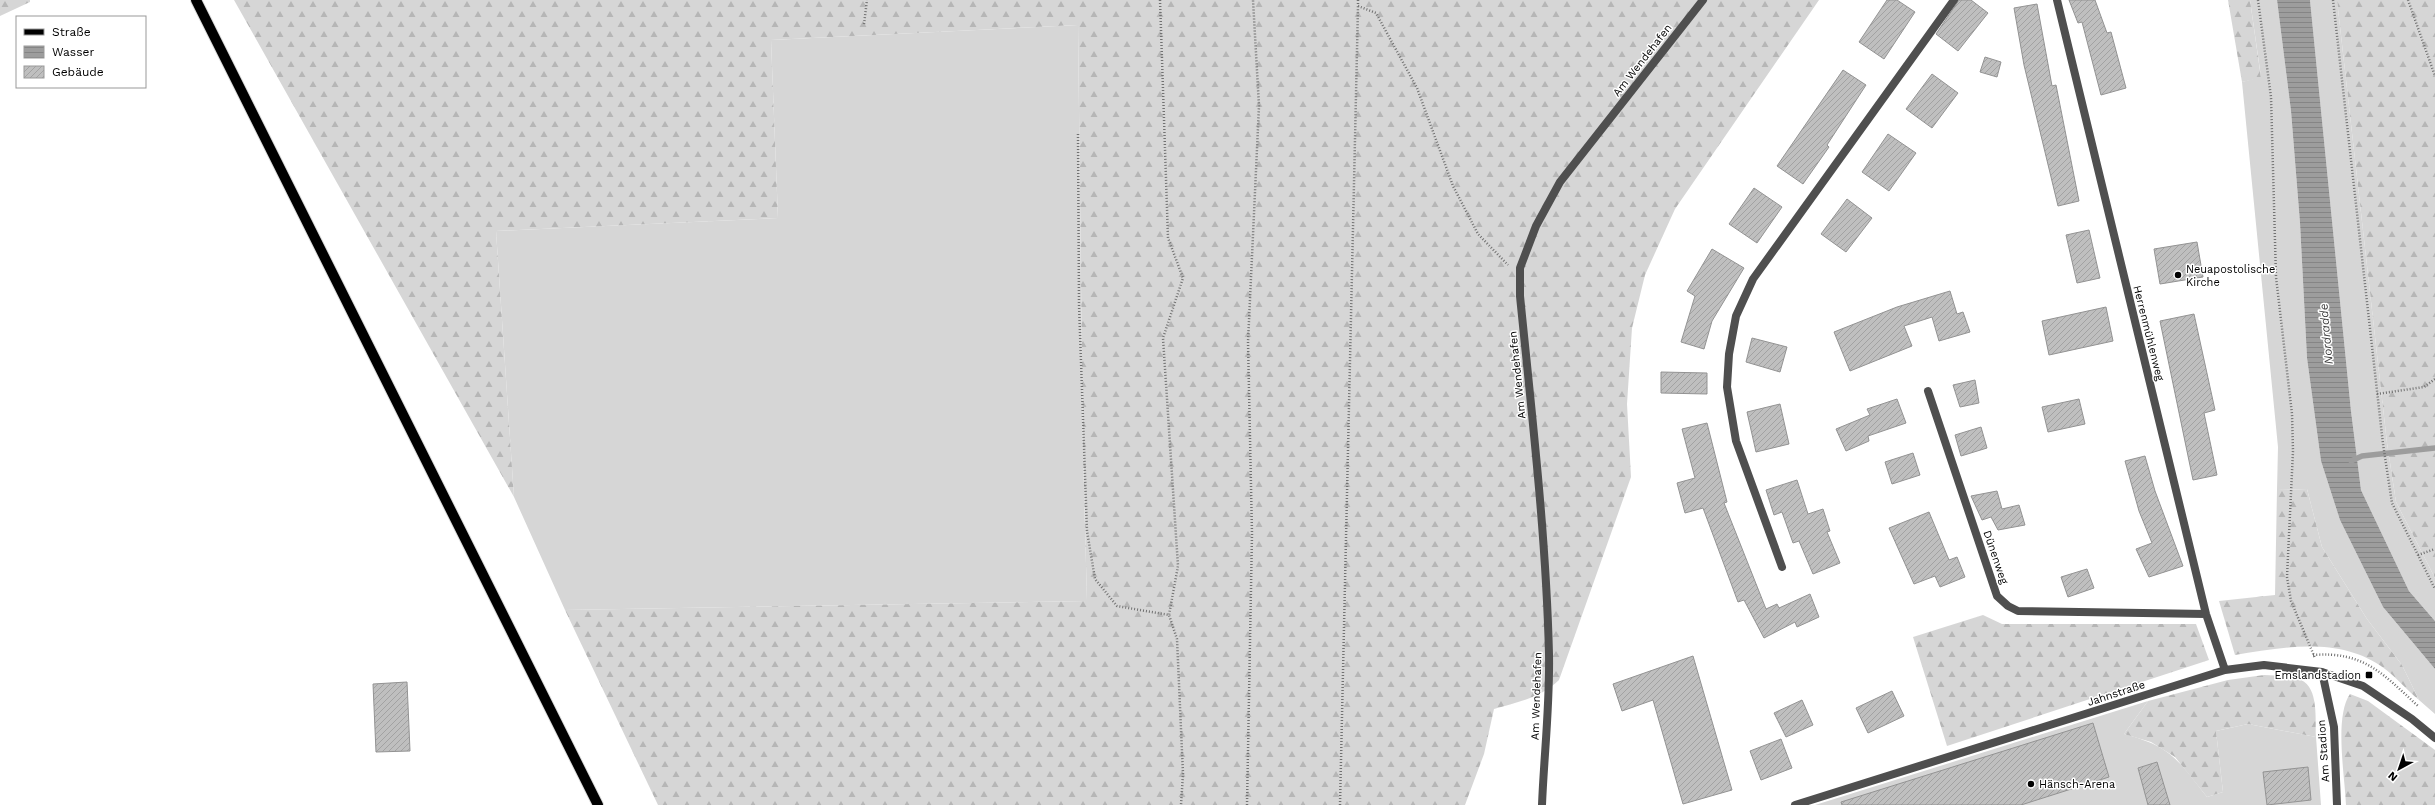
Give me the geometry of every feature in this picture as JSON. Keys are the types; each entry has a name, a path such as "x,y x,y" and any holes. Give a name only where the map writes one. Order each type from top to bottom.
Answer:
{"main road":[{"path":"196,0 598,805"}],"street":[{"name":"Am Wendehafen","path":"1542,805 1549,690 1549,655 1544,542 1520,268 1536,226 1560,182 1703,0"},
{"path":"1782,568 1736,441 1727,387 1729,354 1736,316 1754,279 1954,0"},
{"name":"Herrenmühlenweg","path":"2057,0 2206,614 2225,670"},
{"name":"Dünenweg","path":"1928,390 1997,596 2008,606 2018,610 2206,614"},
{"name":"Jahnstraße","path":"1795,805 2225,670 2264,665 2322,672 2363,686 2412,719 2435,738"},
{"name":"Am Stadion","path":"2322,672 2334,727 2337,805"}],"path":[{"path":"864,24 867,0"},
{"path":"1160,0 1168,238 1183,278 1163,338 1178,566 1169,616 1177,639 1183,774 1181,805"},
{"path":"1247,805 1252,541 1248,342 1259,106 1253,0"},
{"path":"1340,805 1358,0"},
{"path":"2258,0 2270,97 2276,277 2292,414 2293,451 2287,577 2291,601 2313,655 2322,672"},
{"path":"2333,0 2383,447 2392,503 2435,589"},
{"path":"2408,0 2435,76"},
{"path":"1358,6 1376,13 1417,88 1453,186 1478,234 1520,278"},
{"path":"1078,134 1079,305 1083,454 1087,531 1095,579 1117,606 1169,616"},
{"path":"2377,394 2424,387 2435,379"},
{"path":"2418,555 2435,548"},
{"path":"2313,655 2336,653 2359,660 2382,674 2421,709"}],"green space":[{"path":"0,0 30,0 30,2 0,16"},
{"path":"234,0 1819,0 1675,209 1645,275 1632,328 1627,404 1631,477 1559,680 1537,695 1494,709 1484,754 1465,805 658,805 565,610 1087,601 1083,454 1078,25 771,40 778,218 496,231 514,497"},
{"path":"2228,0 2250,0 2261,78 2242,82"},
{"path":"2250,0 2277,0 2291,111 2300,223 2307,358 2321,461 2340,520 2383,607 2435,669 2435,714 2419,700 2402,665 2367,619 2322,547 2307,489 2277,490 2278,447 2242,82 2261,77"},
{"path":"2310,0 2337,0 2387,443 2396,502 2435,578 2435,621 2409,591 2361,490 2351,411"},
{"path":"2337,0 2435,0 2435,578 2396,502 2387,443"},
{"path":"1078,25 1083,454 1087,601 565,610 514,497 496,231 778,218 771,40"},
{"path":"2307,489 2322,547 2367,619 2402,665 2419,700 2385,669 2368,659 2350,652 2331,648 2293,647 2235,655 2219,601 2275,595 2277,490"},
{"path":"1983,615 2002,624 2196,624 2209,660 1947,746 1913,637"},
{"path":"2264,675 2293,677 2307,684 2311,690 2315,705 2316,737 2248,724 2216,731 2223,792 2207,797 2175,757 2151,742 2124,734 2148,701 2228,680"},
{"path":"2350,694 2368,701 2435,750 2435,805 2346,805 2341,732 2345,704"},
{"path":"2148,701 2124,734 2153,744 2172,756 2207,797 2223,792 2216,731 2248,724 2316,737 2321,805 1815,805"}],"water":[{"name":"Nordradde","path":"2277,0 2310,0 2351,411 2361,490 2409,591 2435,621 2435,669 2383,607 2340,520 2321,461 2307,358 2300,223 2291,111"}],"building":[{"path":"1887,0 1897,0 1915,12 1884,59 1859,42"},
{"path":"1959,0 1971,0 1988,13 1958,51 1936,34"},
{"path":"2069,0 2095,0 2107,33 2111,32 2126,88 2101,95 2082,22 2078,23"},
{"path":"2037,4 2052,86 2056,85 2079,201 2058,206 2024,65 2014,8"},
{"path":"1985,57 2001,62 1997,77 1980,72"},
{"path":"1843,70 1866,85 1827,145 1829,147 1803,184 1777,166"},
{"path":"1932,74 1958,93 1932,128 1906,109"},
{"path":"1888,134 1916,153 1889,191 1862,172"},
{"path":"1754,188 1782,207 1757,243 1729,224"},
{"path":"1847,199 1872,218 1846,252 1821,234"},
{"path":"2089,230 2100,278 2077,283 2066,235"},
{"path":"2197,242 2203,277 2160,284 2154,249"},
{"path":"1712,249 1744,268 1712,321 1704,349 1681,342 1695,296 1687,291"},
{"path":"1950,291 1957,314 1963,312 1970,332 1939,341 1932,317 1904,326 1912,346 1850,371 1834,332 1897,307"},
{"path":"2106,307 2113,341 2049,355 2042,321"},
{"path":"2194,314 2215,410 2204,413 2217,475 2193,480 2160,321"},
{"path":"1752,338 1787,347 1780,372 1746,362"},
{"path":"1661,372 1707,373 1707,394 1661,393"},
{"path":"1975,380 1979,403 1960,407 1953,385"},
{"path":"1897,399 1906,423 1868,436 1869,441 1846,451 1836,429 1870,415 1867,409"},
{"path":"2079,399 2085,424 2048,432 2042,407"},
{"path":"1780,404 1789,444 1756,452 1747,412"},
{"path":"1707,423 1727,502 1724,503 1766,609 1777,604 1779,608 1810,594 1819,617 1797,627 1795,622 1764,638 1744,600 1738,602 1703,508 1685,513 1677,483 1695,478 1682,429"},
{"path":"1981,427 1987,448 1961,456 1955,435"},
{"path":"1913,453 1920,475 1892,484 1885,462"},
{"path":"2145,456 2155,491 2183,566 2149,577 2136,549 2152,543 2139,511 2125,461"},
{"path":"1797,480 1808,514 1823,509 1830,531 1827,532 1840,563 1813,574 1799,541 1793,543 1782,512 1774,515 1766,490"},
{"path":"1997,491 2002,509 2019,505 2025,525 1998,530 1991,517 1982,520 1971,496"},
{"path":"1929,512 1949,560 1957,557 1965,577 1940,587 1935,576 1914,584 1889,528"},
{"path":"2087,569 2094,588 2068,597 2061,577"},
{"path":"1693,656 1732,790 1683,804 1653,700 1622,711 1613,684"},
{"path":"407,682 410,751 376,752 373,684"},
{"path":"1892,691 1904,716 1868,733 1856,708"},
{"path":"1802,700 1813,725 1786,737 1774,713"},
{"name":"Hänsch-Arena","path":"2093,723 2109,777 2021,805 1842,805 1841,802"},
{"path":"1781,739 1792,768 1761,780 1750,751"},
{"path":"2157,762 2170,805 2148,805 2138,768"},
{"path":"2308,767 2311,800 2267,805 2263,772"}],"waterway":[{"path":"2351,461 2362,456 2435,448"}],"place":[{"name":"Neuapostolische Kirche","path":"2178,275"},
{"name":"Emslandstadion","path":"2369,675"},
{"name":"Hänsch-Arena","path":"2031,784"}]}
